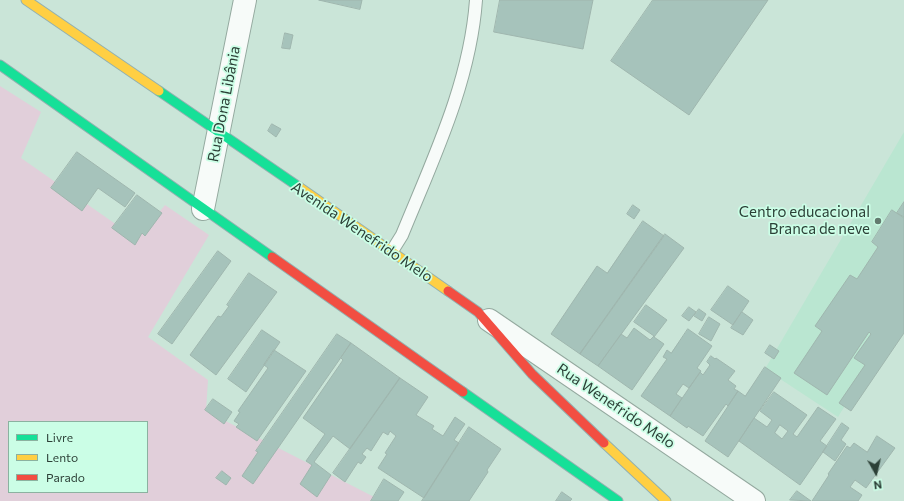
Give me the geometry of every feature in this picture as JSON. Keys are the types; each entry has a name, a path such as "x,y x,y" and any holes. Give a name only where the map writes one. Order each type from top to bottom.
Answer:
{"main road":[{"name":"Avenida Wenefrido Melo","path":"26,0 392,251 478,312 532,374 666,501"},
{"path":"0,65 618,501"}],"street":[{"name":"Rua Dona Libânia","path":"203,209 245,0"},
{"name":"Rua Wenefrido Melo","path":"478,312 754,501"}],"lane":[{"path":"392,251 402,235 453,110 466,61 476,0"}],"shaded area":[{"path":"0,86 41,112 21,158 137,239 165,205 209,235 148,337 208,380 206,411 382,501 0,501"},
{"name":"Centro educacional Branca de neve","path":"904,132 904,310 838,417 765,369"}],"building":[{"path":"319,0 362,0 360,9"},
{"path":"500,0 593,0 583,49 494,32"},
{"path":"653,0 768,0 689,115 611,61"},
{"path":"285,33 293,35 290,49 282,48"},
{"path":"272,124 281,129 276,137 268,131"},
{"path":"77,152 135,193 125,207 98,188 82,211 51,188"},
{"path":"137,195 162,213 145,236 142,233 135,245 112,228"},
{"path":"904,202 904,217 897,213"},
{"path":"633,205 640,210 634,219 627,214"},
{"path":"892,210 904,218 904,333 851,411 839,403 865,365 854,358 871,334 869,332 827,395 794,373 822,331 815,326 850,275 857,279 878,247 872,242"},
{"path":"643,221 664,236 580,354 551,334 597,266 607,273"},
{"path":"665,234 684,248 598,366 580,354"},
{"path":"218,251 231,261 172,344 158,334"},
{"path":"249,273 277,292 216,375 190,355 218,316 221,317 229,306 227,305"},
{"path":"728,286 749,301 733,325 711,310"},
{"path":"646,305 667,320 654,337 664,344 632,390 598,366 621,334 627,338 634,328 650,340 654,336 634,322"},
{"path":"689,307 696,312 689,321 682,316"},
{"path":"699,309 706,314 702,321 694,316"},
{"path":"742,312 753,320 743,335 731,328"},
{"path":"709,317 720,324 711,341 699,334"},
{"path":"688,329 712,346 697,368 701,371 689,388 683,384 676,394 682,398 670,416 641,396 667,359 663,357 667,350 671,353"},
{"path":"262,330 280,342 246,392 228,379"},
{"path":"337,334 351,343 253,484 242,476 258,452 256,451"},
{"path":"351,343 400,378 350,449 333,436 314,462 331,475 317,497 300,484 312,465 306,461 325,434 303,418 343,360 341,358"},
{"path":"770,345 779,351 774,359 765,353"},
{"path":"274,350 306,371 257,441 236,427 239,424 234,421 240,412 238,411 268,368 264,365"},
{"path":"711,356 735,371 728,380 736,386 734,389 738,391 728,406 726,404 703,436 688,426 687,428 670,416 700,372 703,375 710,365 707,362"},
{"path":"765,367 781,378 728,457 705,441 738,391 745,396"},
{"path":"400,378 428,397 416,415 434,426 432,429 443,436 455,417 465,424 454,440 459,443 424,498 378,468 387,454 385,453 396,436 390,431 388,435 383,432 371,451 367,448 362,454 366,457 361,464 358,462 345,482 333,473"},
{"path":"774,392 807,415 793,434 797,437 818,407 836,419 820,441 827,446 800,485 739,441 754,418 767,427 772,420 760,411","holes":["780,425 788,431 782,439 775,433"]},
{"path":"213,399 232,412 224,424 205,410"},
{"path":"842,423 849,428 841,440 846,444 835,461 823,452"},
{"path":"469,427 501,449 487,470 488,472 469,501 422,501"},
{"path":"877,436 895,448 866,488 855,480 850,487 862,495 858,501 812,501 847,446 850,448 854,443 867,452"},
{"path":"222,471 231,478 226,485 216,478"},
{"path":"384,479 404,492 398,501 371,501"},
{"path":"797,491 811,501 790,500"},
{"path":"562,492 572,499 570,501 556,501"}],"traffic: fast":[{"path":"0,65 272,257"},
{"path":"159,91 299,187"},
{"path":"463,392 618,501"}],"traffic: slow":[{"path":"26,0 159,91"},
{"path":"299,187 448,291"},
{"path":"604,443 666,501"}],"traffic: jam":[{"path":"272,257 463,392"},
{"path":"448,291 478,312 532,374 604,443"}],"place":[{"name":"Centro educacional Branca de neve","path":"878,221"}]}
